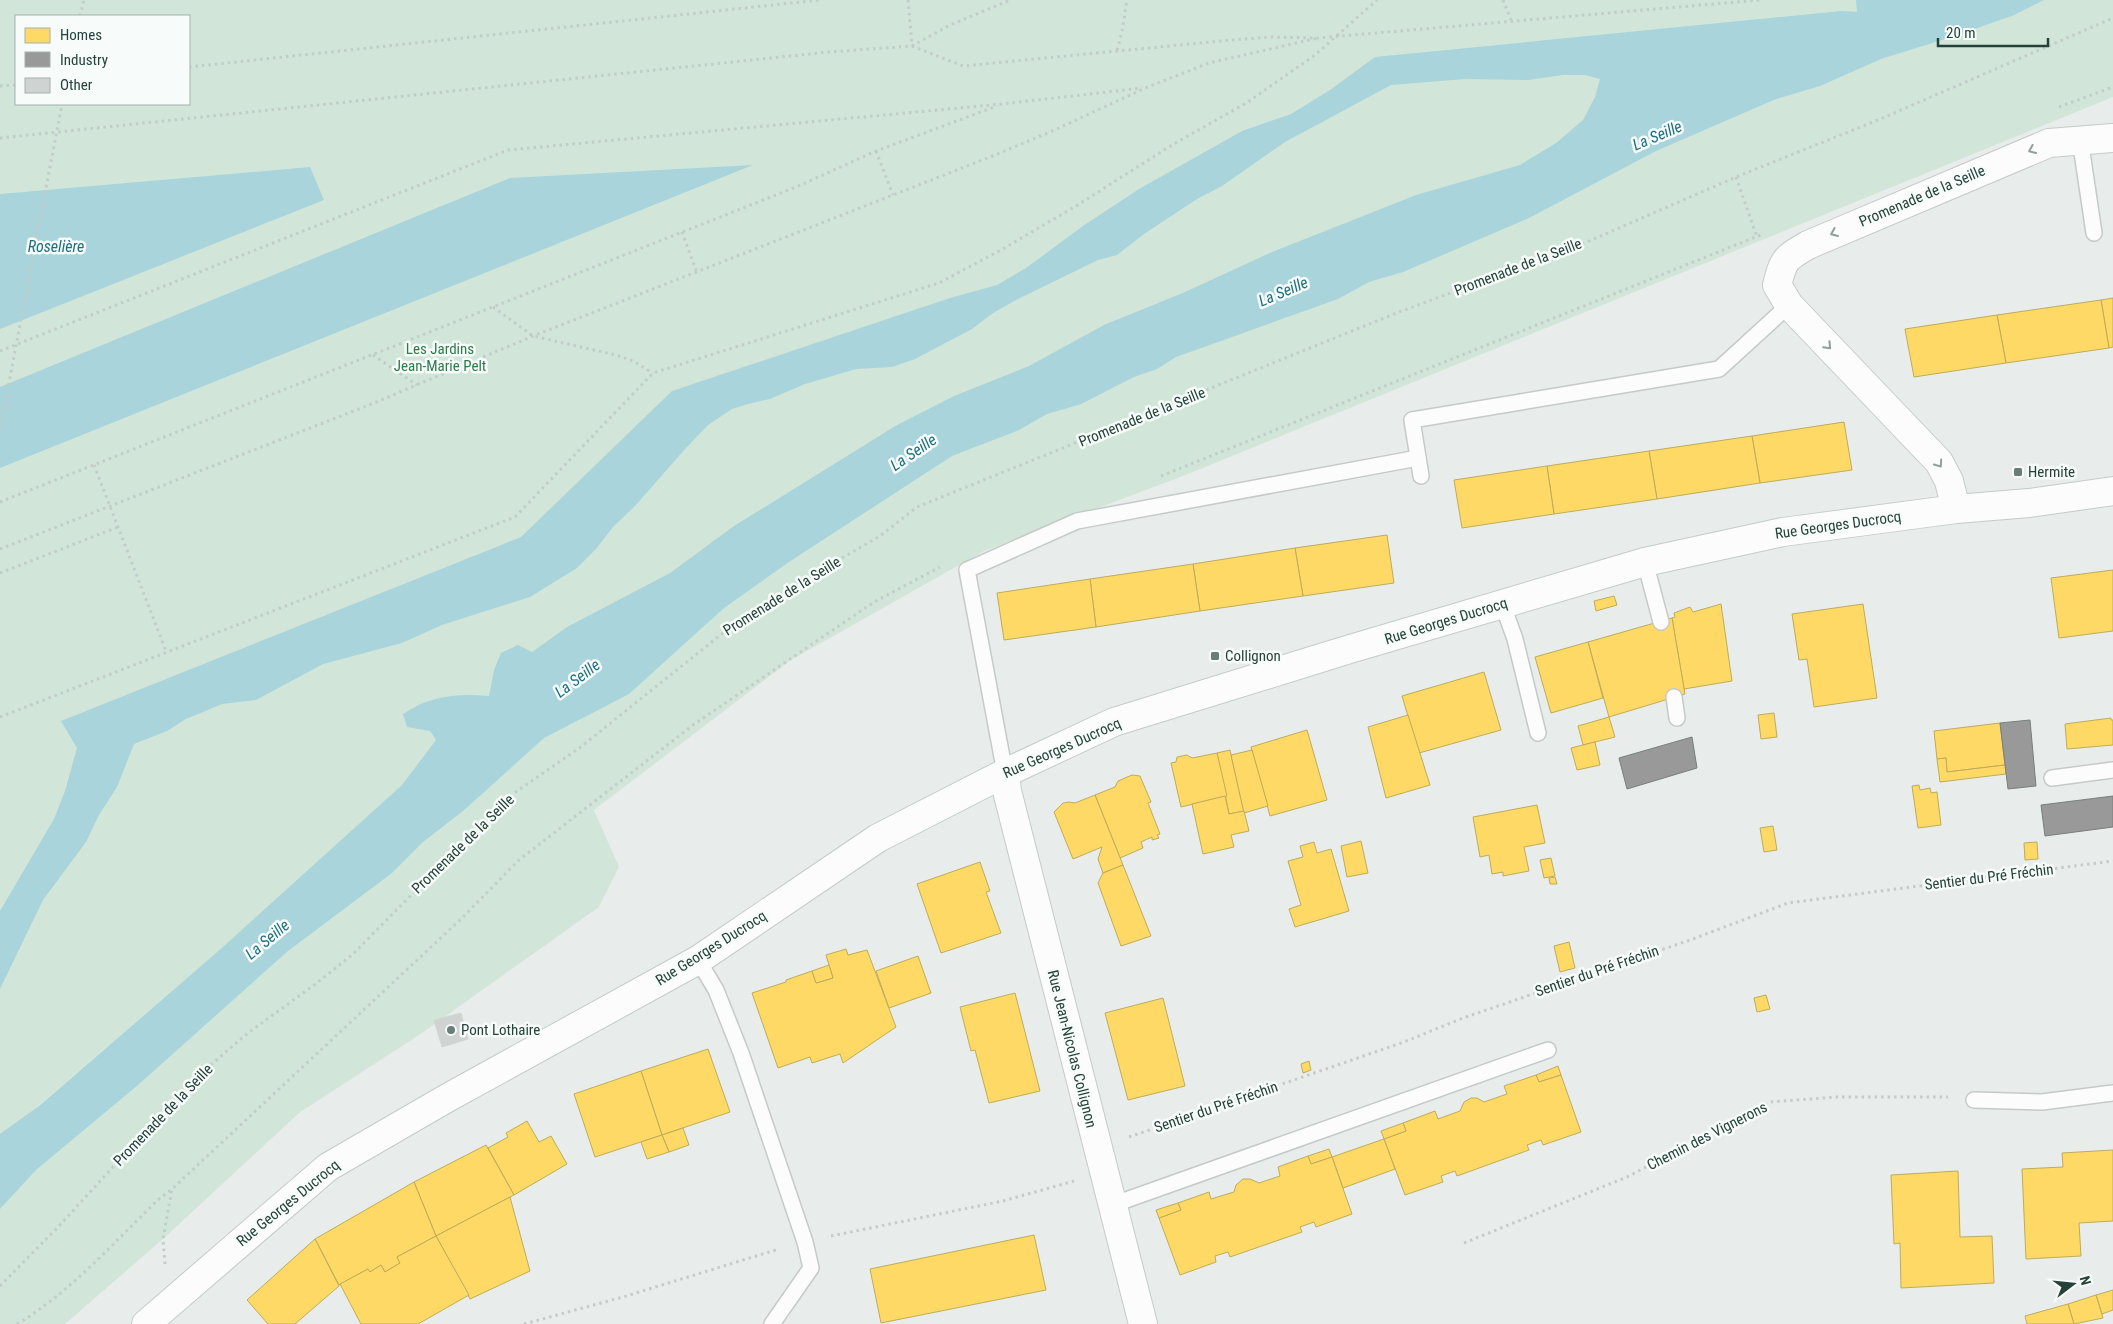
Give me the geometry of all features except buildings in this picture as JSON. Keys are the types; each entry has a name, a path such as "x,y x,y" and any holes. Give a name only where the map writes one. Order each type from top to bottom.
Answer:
{"street":[{"name":"Promenade de la Seille","path":"1956,509 1949,481 1939,462 1789,305 1777,285 1783,262 1788,256 1808,244 2048,143 2080,139 2113,138"},
{"name":"Rue Georges Ducrocq","path":"146,1324 328,1167 449,1096 698,960 878,838 1005,772 1114,722 1645,562 1783,532 1956,509 2029,503 2113,491"},
{"name":"Rue Jean-Nicolas Collignon","path":"1005,772 1007,791 1143,1324"}],"lane":[{"path":"2080,139 2094,233"},
{"path":"1421,476 1412,420 1719,369 1789,305"},
{"path":"1005,772 967,570 1076,521 1418,458"},
{"path":"1645,562 1660,622"},
{"path":"1502,604 1515,639 1538,733"},
{"path":"1674,697 1677,718"},
{"path":"2052,778 2113,770"},
{"path":"698,960 716,990 741,1053 805,1242 812,1268 772,1324"},
{"path":"1112,1205 1548,1050"},
{"path":"1974,1100 2042,1102 2113,1093"}],"path":[{"path":"80,15 84,0"},
{"path":"190,67 820,0"},
{"path":"908,0 912,46"},
{"path":"0,138 819,53 912,46 948,26 1010,0"},
{"path":"1117,50 1128,0"},
{"path":"0,717 166,651 516,517 653,373 939,283 1001,250 1076,206 1172,145 1248,102 1315,55 1377,0"},
{"path":"1503,0 1511,20"},
{"path":"912,46 962,66 1270,37 1337,37 1511,20 1760,0"},
{"name":"Promenade de la Seille","path":"0,1286 58,1227 191,1082 248,1033 317,983 353,954 507,798 578,749 723,633 792,587 880,536 917,506 1399,312 1580,245 1736,177 1878,120 2113,18"},
{"path":"0,550 417,385 533,336 697,273 1057,129 1145,88 1209,63 1318,38"},
{"path":"0,86 15,85"},
{"path":"0,351 508,150 1002,104 1145,88"},
{"path":"0,502 796,187 876,151 1002,104"},
{"path":"0,430 55,146 55,132 62,105"},
{"path":"876,151 893,195"},
{"path":"1736,177 1758,237"},
{"path":"682,232 697,273"},
{"path":"493,307 533,336 616,355 633,361 653,373"},
{"path":"372,355 417,385"},
{"path":"94,466 166,651"},
{"path":"0,573 118,527"},
{"path":"17,1324 30,1317 75,1281 159,1199 461,919 518,860 587,806"},
{"name":"Sentier du Pré Fréchin","path":"1097,1146 1116,1142 1404,1042 1463,1018 1690,940 1788,903 2113,861"},
{"name":"Chemin des Vignerons","path":"1464,1243 1627,1177 1771,1102 1837,1097 1938,1096 1974,1100"},
{"path":"172,1188 163,1239 164,1261 176,1298"}],"green space":[{"name":"Les Jardins Jean-Marie Pelt","path":"0,0 2113,0 2113,97 1183,476 984,551 791,660 594,810 619,867 599,907 422,1033 299,1113 163,1239 65,1324 0,1324 0,1162 224,946 0,1139"}],"water":[{"name":"La Seille","path":"1856,0 2044,0 2014,15 1881,59 1820,86 1776,99 1656,151 1529,218 1403,272 1369,282 1338,299 1176,357 1157,369 1134,377 1081,404 1047,414 1019,430 952,456 789,562 724,608 629,694 544,738 463,811 423,842 392,873 288,951 138,1085 36,1170 0,1209 0,1134 39,1106 224,946 402,785 436,740 430,731 407,727 403,714 423,703 444,697 466,695 489,696 494,670 501,653 518,645 532,652 567,627 670,573 734,526 897,425 954,396 1029,366 1104,325 1185,292 1272,252 1416,195 1520,165 1556,143 1583,120 1595,97 1600,79 1585,75 1563,75 1528,80 1465,79 1391,85 1285,142 1222,186 1197,199 1144,234 1117,255 1098,260 1020,298 993,313 972,329 915,359 892,367 856,369 805,384 770,399 732,409 708,425 577,568 530,597 442,625 402,643 323,664 256,700 222,704 186,719 167,731 134,744 117,787 99,815 86,842 43,900 0,989 0,911 54,819 65,791 77,748 61,721 521,537 672,391 950,298 997,285 1026,268 1083,226 1139,189 1242,131 1291,114 1330,90 1375,57 1842,11 1857,12"},
{"path":"753,165 0,468 0,387 510,178"},
{"name":"Roselière","path":"310,167 324,200 0,329 0,194"}],"place":[{"name":"Hermite","path":"2018,472"},
{"name":"Collignon","path":"1215,656"},
{"name":"Pont Lothaire","path":"451,1030"}]}
